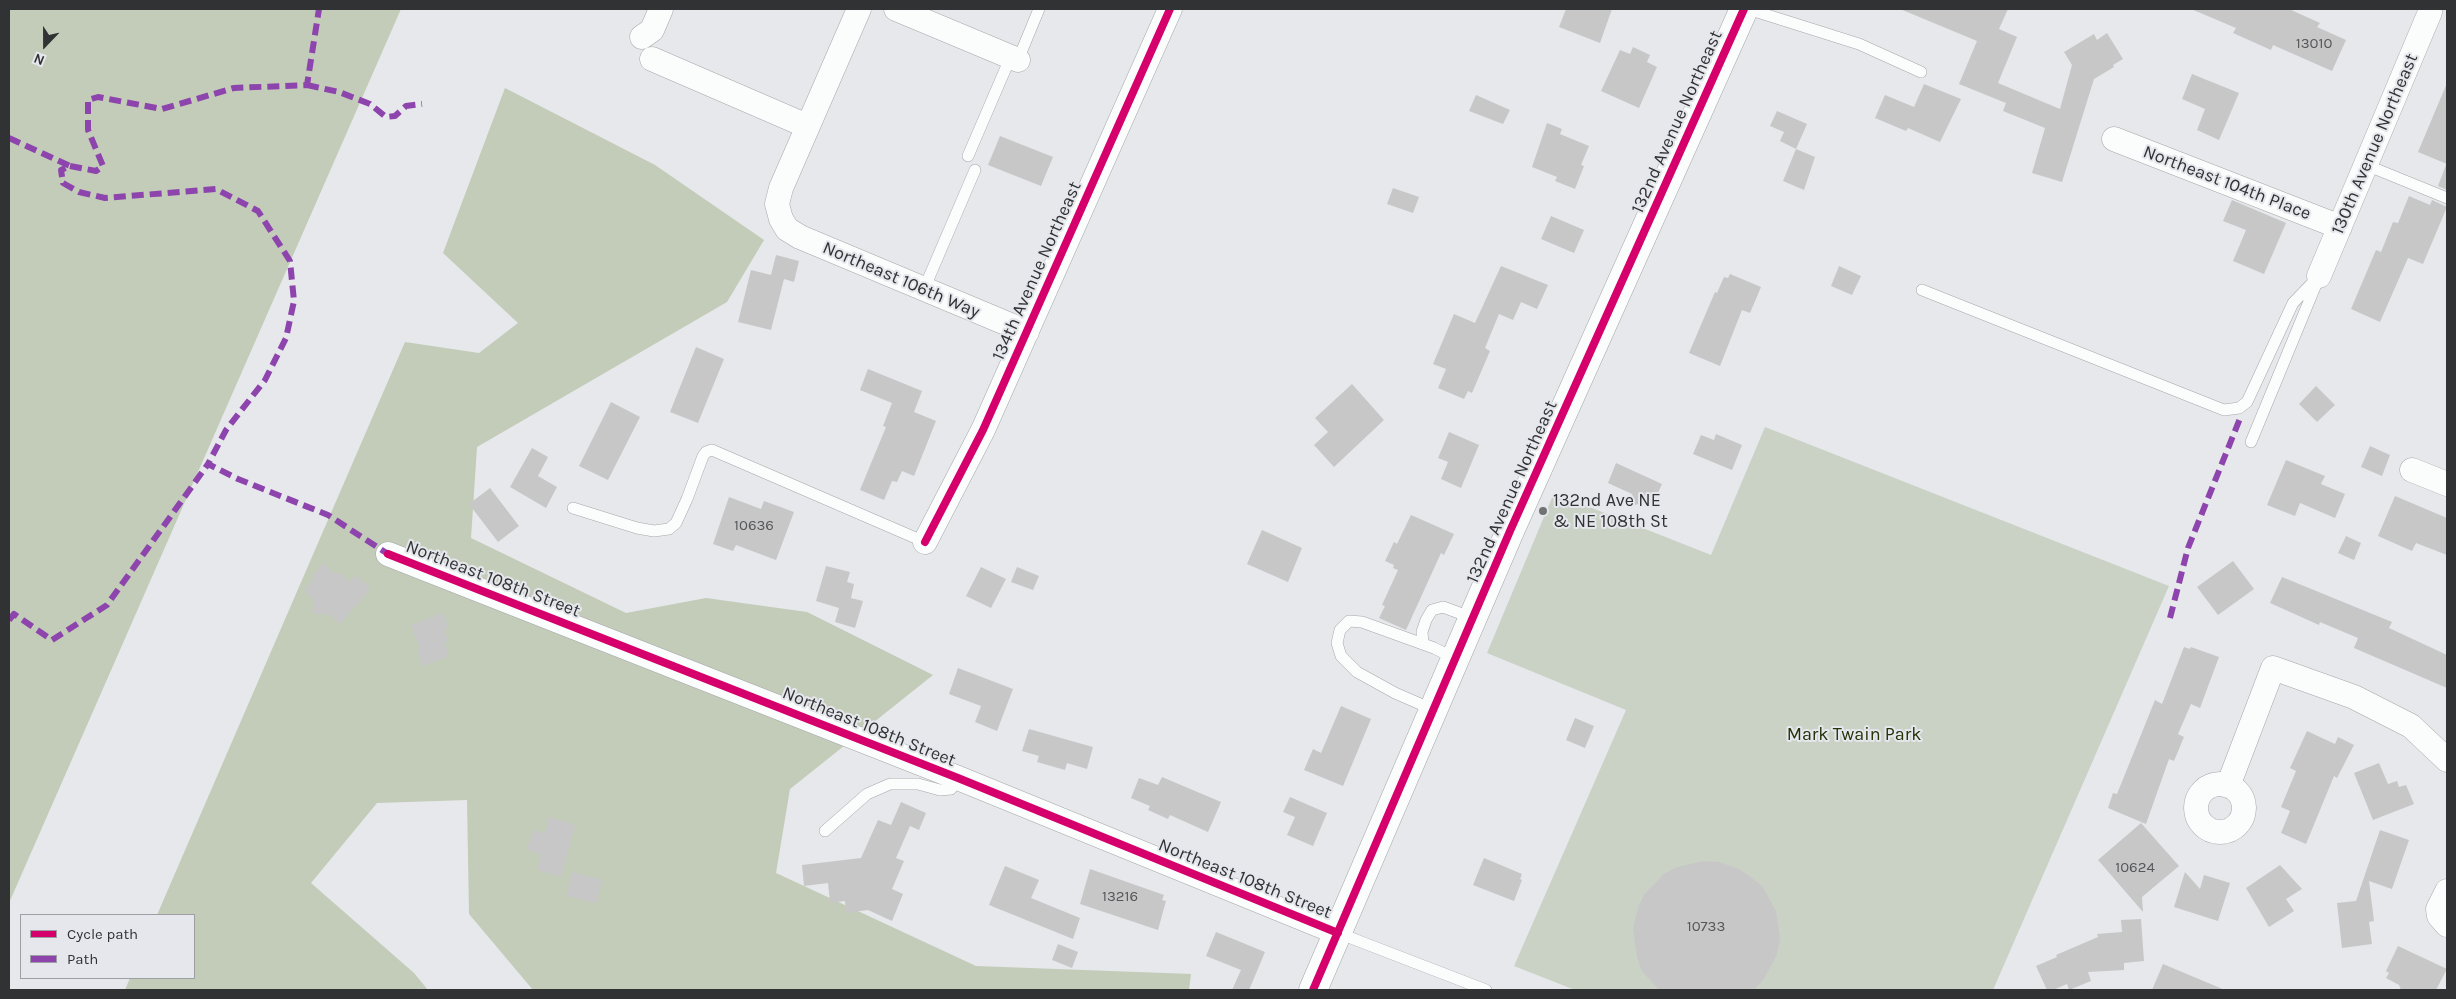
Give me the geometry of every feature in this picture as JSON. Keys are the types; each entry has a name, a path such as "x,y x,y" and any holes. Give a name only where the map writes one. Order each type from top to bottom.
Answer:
{"street":[{"path":"642,37 652,30 661,9"},
{"path":"652,59 807,126 859,9"},
{"path":"896,9 1014,58"},
{"name":"134th Avenue Northeast","path":"925,542 983,430 1170,9"},
{"name":"132nd Avenue Northeast","path":"1313,990 1473,618 1746,9"},
{"name":"130th Avenue Northeast","path":"2320,276 2366,165 2433,13"},
{"name":"Northeast 106th Way","path":"807,126 781,188 777,204 781,220 787,229 800,238 1026,332"},
{"name":"Northeast 104th Place","path":"2114,139 2340,227"},
{"path":"2412,470 2447,484"},
{"name":"Northeast 108th Street","path":"388,554 958,778 1338,934"},
{"path":"2228,786 2272,668 2354,697 2412,726 2447,760"},
{"path":"2447,891 2438,909 2439,916 2447,924"}],"lane":[{"path":"968,156 1039,9"},
{"path":"1746,9 1860,44 1920,72"},
{"path":"2366,165 2447,198"},
{"path":"924,289 975,170"},
{"path":"1922,290 2224,410 2238,408 2247,402 2293,302 2320,276"},
{"path":"2251,442 2320,276"},
{"path":"573,508 636,528 654,531 669,529 676,522 687,499 703,456 706,452 712,450 925,542"},
{"path":"1424,644 1422,632 1432,610 1443,607 1473,618"},
{"path":"1434,710 1395,693 1357,672 1341,656 1337,643 1340,630 1349,621 1362,622 1424,644 1456,659"},
{"path":"825,831 867,794 890,784 918,784 940,790 951,789 958,778"},
{"path":"1338,934 1486,990"}],"green space":[{"path":"9,9 401,9 9,903"},
{"path":"505,88 655,165 764,240 727,302 477,447 471,538 626,613 706,598 807,612 933,675 790,789 776,873 976,966 1191,974 1189,990 533,990 469,914 467,800 377,803 311,883 414,973 428,990 125,990 130,979 195,979 195,914 157,914 405,342 479,353 518,323 443,253"},
{"name":"Mark Twain Park","path":"1765,427 2169,586 1993,990 1575,990 1514,966 1626,710 1487,653 1554,493 1711,555"}],"building":[{"path":"1566,9 1612,9 1600,43 1559,27"},
{"path":"1900,9 2008,9 1999,29 2017,37 1998,83 2060,109 2072,65 2064,52 2094,34 2097,40 2107,33 2123,59 2094,79 2062,182 2032,173 2045,128 2003,111 2006,103 1959,84 1977,41"},
{"path":"2191,9 2289,9 2320,23 2317,27 2346,40 2332,71 2273,45 2271,50 2233,33 2236,28"},
{"path":"1633,47 1650,55 1647,62 1657,67 1639,108 1601,91 1620,50 1630,54"},
{"path":"2192,74 2239,93 2219,140 2197,130 2205,109 2182,99"},
{"path":"2447,83 2447,164 2418,152"},
{"path":"1924,84 1961,99 1940,142 1908,128 1906,131 1875,118 1885,95 1914,107"},
{"path":"1476,95 1510,110 1503,124 1469,111"},
{"path":"1777,111 1807,124 1796,149 1780,141 1784,132 1770,126"},
{"path":"1547,123 1562,129 1560,134 1589,146 1581,165 1584,166 1575,189 1555,181 1557,177 1532,167"},
{"path":"1000,136 1053,157 1041,186 988,165"},
{"path":"1796,149 1815,157 1804,190 1783,181"},
{"path":"2447,165 2447,190 2438,186"},
{"path":"1393,188 1419,197 1413,213 1387,204"},
{"path":"2409,196 2430,205 2432,200 2447,207 2423,264 2408,258 2380,322 2351,309 2376,250 2381,252 2393,222 2398,223"},
{"path":"2232,200 2286,223 2264,274 2233,261 2246,230 2223,221"},
{"path":"1551,216 1584,230 1574,253 1541,239"},
{"path":"776,255 799,261 794,282 784,279 771,330 738,322 751,270 771,275"},
{"path":"1501,266 1548,285 1537,309 1521,302 1513,320 1499,314 1485,348 1490,351 1472,393 1468,391 1464,399 1438,388 1446,369 1433,364 1454,314 1475,323"},
{"path":"1839,266 1861,276 1852,295 1831,286"},
{"path":"1730,274 1761,287 1750,313 1742,310 1720,366 1689,353 1715,292 1717,293 1724,277 1728,278"},
{"path":"696,347 724,359 698,423 670,412"},
{"path":"868,369 922,391 914,412 936,421 914,476 902,471 897,482 892,481 884,500 860,490 886,427 883,426 892,403 860,390"},
{"path":"1352,384 1384,420 1334,467 1314,445 1328,432 1315,418"},
{"path":"2316,386 2335,405 2317,422 2299,404"},
{"path":"611,402 640,417 608,480 579,466"},
{"path":"1449,432 1479,445 1461,488 1441,479 1448,462 1438,458"},
{"path":"1716,434 1742,445 1732,470 1693,454 1701,435 1714,440"},
{"path":"2370,446 2390,455 2382,476 2361,467"},
{"path":"532,448 548,457 538,476 557,487 546,508 510,487"},
{"path":"2286,460 2325,476 2321,484 2345,494 2335,518 2300,503 2295,516 2267,505"},
{"path":"1616,463 1662,484 1653,504 1647,501 1635,505 1632,494 1608,483"},
{"path":"490,488 519,526 498,542 469,504"},
{"path":"2395,496 2447,518 2447,555 2416,543 2412,551 2378,536"},
{"path":"729,497 761,509 764,501 794,512 776,560 736,545 733,551 713,544"},
{"path":"1411,515 1454,534 1444,555 1441,553 1406,630 1379,618 1385,606 1382,605 1398,570 1393,568 1394,565 1385,561 1394,542 1397,544"},
{"path":"1262,530 1302,548 1288,582 1247,564"},
{"path":"2346,536 2361,543 2354,560 2338,553"},
{"path":"2233,561 2254,589 2218,615 2197,587"},
{"path":"324,563 336,575 340,572 350,582 356,575 370,589 340,624 328,614 314,614 314,600 304,590 314,579 312,576"},
{"path":"826,566 850,572 847,582 854,584 851,598 863,601 855,628 835,622 839,608 816,601"},
{"path":"981,567 1006,579 991,608 966,596"},
{"path":"1017,567 1039,576 1033,590 1011,582"},
{"path":"2282,577 2392,622 2389,628 2447,655 2447,688 2354,648 2358,638 2320,622 2319,625 2270,603"},
{"path":"443,613 449,628 444,630 448,641 444,643 449,656 422,666 417,651 420,650 411,625"},
{"path":"2184,647 2190,649 2191,647 2219,657 2200,708 2191,704 2178,734 2184,737 2174,761 2169,759 2146,824 2108,808 2113,793 2117,794 2155,700 2162,704"},
{"path":"958,668 1013,689 997,731 975,722 981,706 949,694"},
{"path":"1341,706 1371,719 1343,786 1304,770 1313,749 1321,753"},
{"path":"1575,718 1594,726 1585,748 1566,740"},
{"path":"1029,729 1093,747 1087,769 1067,763 1065,770 1037,762 1039,756 1022,751"},
{"path":"2307,731 2335,744 2338,737 2354,745 2337,778 2334,776 2306,844 2281,833 2290,811 2281,807 2296,771 2290,768"},
{"path":"2379,763 2388,784 2397,781 2399,787 2406,785 2414,804 2373,820 2354,773"},
{"path":"1162,777 1221,802 1208,832 1170,815 1168,819 1148,810 1150,806 1131,798 1139,778 1158,785"},
{"path":"1290,797 1327,813 1313,846 1287,835 1295,817 1283,812"},
{"path":"901,802 926,813 919,830 910,826 896,858 904,861 892,889 903,894 892,921 868,910 846,913 845,901 830,903 828,883 804,886 802,865 861,858 878,820 891,825"},
{"path":"549,817 575,825 561,877 537,870 541,854 527,850 533,830 545,833"},
{"path":"2141,823 2179,866 2142,897 2143,912 2098,860"},
{"path":"2380,830 2409,840 2392,889 2369,881 2374,921 2369,922 2372,944 2342,948 2337,903 2356,901"},
{"path":"1484,858 1522,874 1520,879 1522,880 1514,901 1473,885"},
{"path":"1704,861 1719,862 1739,869 1751,877 1762,886 1776,911 1780,939 1777,954 1764,979 1754,990 1659,990 1642,971 1637,957 1633,929 1638,908 1644,895 1664,874 1677,867"},
{"path":"2280,865 2302,889 2286,899 2294,911 2269,927 2246,888"},
{"path":"1005,866 1039,880 1031,898 1080,918 1073,939 989,905"},
{"path":"1090,869 1164,895 1162,900 1166,901 1158,930 1080,904"},
{"path":"572,872 602,880 596,903 566,896"},
{"path":"2185,872 2200,889 2204,875 2230,883 2218,921 2174,907"},
{"path":"2141,919 2144,961 2124,963 2124,970 2088,972 2091,981 2069,990 2067,984 2053,990 2047,990 2036,966 2098,937 2097,934 2122,932 2121,920"},
{"path":"1216,932 1265,952 1249,990 1232,990 1241,970 1206,956"},
{"path":"1058,944 1078,952 1072,968 1052,960"},
{"path":"2398,946 2447,969 2436,990 2401,990 2399,985 2386,978 2389,973 2386,971"},
{"path":"2163,964 2225,990 2152,990"}],"marked path":[{"path":"70,166 96,171 103,166 88,130 88,100 98,97 162,109 234,88 307,85 319,9"},
{"path":"307,85 339,92 370,104 386,117 395,116 406,106 422,104"},
{"path":"9,138 70,166 61,170 63,183 79,192 105,198 216,189 258,211 290,261 294,301 286,338 265,380 226,430 208,464 238,479 328,515 388,554"},
{"path":"2170,618 2188,548 2241,416"},
{"path":"9,620 14,614 52,640 107,605 208,464"}],"cycle path":[{"path":"925,542 983,430 1170,9"},
{"path":"1313,990 1510,531 1744,9"},
{"path":"388,554 958,778 1338,933"}],"place":[{"name":"132nd Ave NE & NE 108th St","path":"1543,511"}]}
